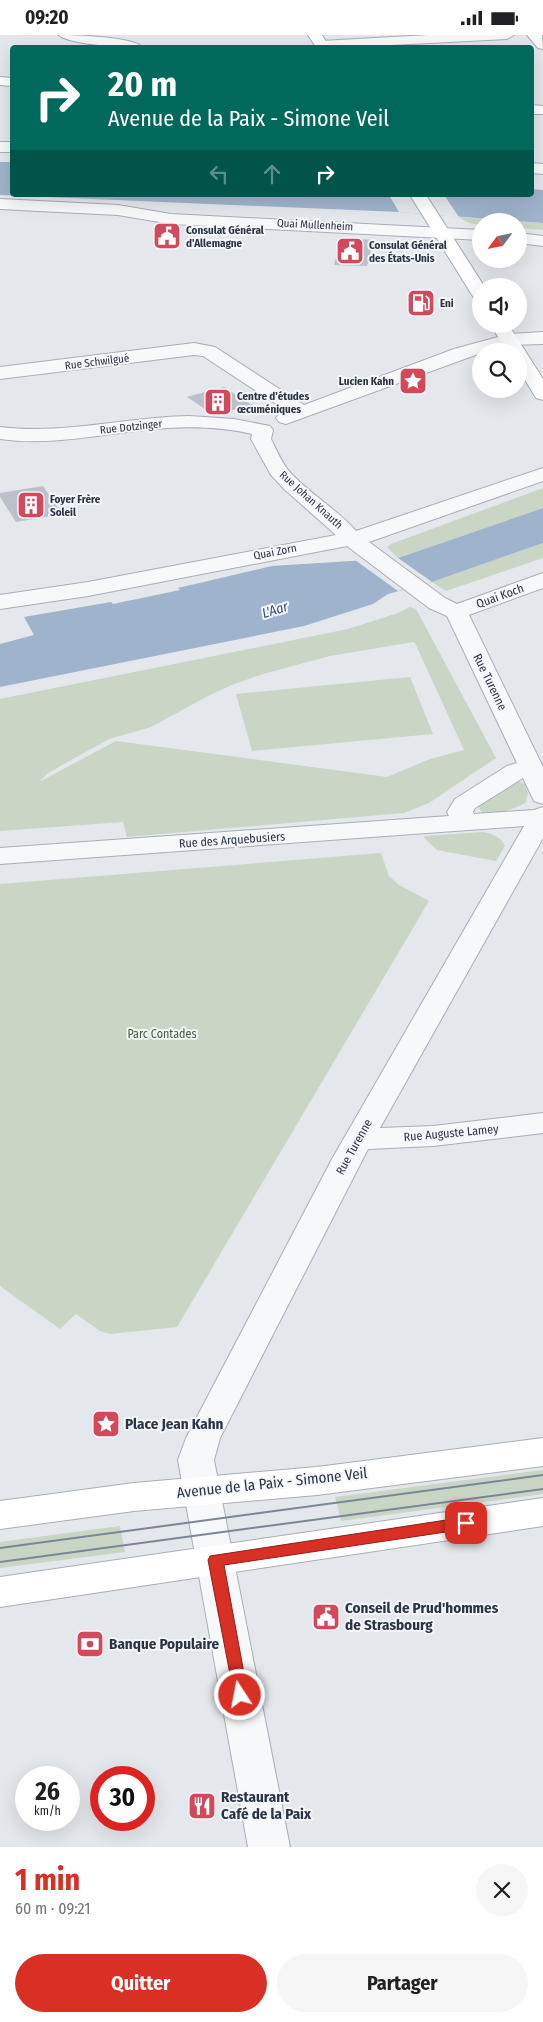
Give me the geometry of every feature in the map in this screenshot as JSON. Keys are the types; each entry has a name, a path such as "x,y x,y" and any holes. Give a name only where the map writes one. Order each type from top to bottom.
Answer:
{"main road":[{"path":"419,197 472,281"},
{"path":"527,368 543,394"},
{"name":"Avenue de la Paix - Simone Veil","path":"0,1515 134,1497 317,1481 543,1451"},
{"path":"0,1592 148,1573 215,1560 543,1512"}],"street":[{"path":"66,35 124,45"},
{"path":"320,44 507,35"},
{"path":"534,35 543,45"},
{"name":"Quai Mullenheim","path":"0,204 118,210 171,219 441,231 472,234"},
{"path":"528,239 543,241"},
{"path":"527,344 543,337"},
{"name":"Rue Schwilgué","path":"0,373 194,349 208,351 302,412"},
{"path":"263,430 277,421 461,353 472,352"},
{"name":"Rue Dotzinger","path":"0,433 46,436 173,423 226,424 263,430"},
{"name":"Rue Johan Knauth","path":"263,430 261,439 278,471 291,485 341,527 351,539 438,603 456,612"},
{"name":"Quai Zorn","path":"0,602 122,583 380,533 543,474"},
{"name":"Quai Koch","path":"456,612 543,580"},
{"name":"Rue Turenne","path":"269,1847 196,1460 203,1438 358,1139 543,811 530,768 456,612"},
{"path":"465,823 460,812 464,804 516,771 530,768"},
{"name":"Rue des Arquebusiers","path":"0,856 465,823 543,811"},
{"name":"Rue Auguste Lamey","path":"358,1139 433,1136 543,1123"}],"green space":[{"path":"459,217 472,218 472,224"},
{"path":"528,222 543,223 543,230 528,229"},
{"path":"543,488 543,508 398,558 387,547 391,544"},
{"path":"543,543 543,558 446,591 432,582"},
{"path":"410,607 416,609 496,758 429,803 404,813 127,837 123,822 0,831 0,699 348,629 398,613","holes":["415,643 464,750 430,759 387,777 116,741 39,782 48,773 109,739 151,727 234,684 330,656"]},
{"path":"410,677 433,734 252,751 236,694"},
{"path":"518,781 525,784 528,793 526,802 498,813 487,814 482,812 478,806 479,803"},
{"path":"483,832 496,836 505,846 496,861 437,850 424,836"},
{"name":"Parc Contades","path":"381,853 389,876 399,885 429,901 177,1327 110,1334 100,1331 76,1314 60,1329 0,1286 0,884"},
{"path":"543,1470 543,1494 341,1521 335,1497"},
{"path":"120,1526 125,1552 0,1568 0,1542"}],"water":[{"path":"0,162 10,162 10,195 0,195"},
{"path":"534,189 543,190 543,223 528,222 528,213 472,213 472,218 399,212 47,197 534,197"},
{"name":"L'Aar","path":"543,508 543,543 432,582 388,594 373,604 304,626 0,687 0,644 34,635 24,617 111,602 113,604 180,590 178,588 272,566 398,558"}],"pier":[{"path":"390,197 445,197 459,217 399,212"},
{"path":"398,558 432,582 398,591 355,560"}],"building":[{"path":"341,238 374,240 367,266 334,265"},
{"name":"Centre d'études œcuméniques","path":"224,387 252,405 214,415 187,397"},
{"name":"Foyer Frère Soleil","path":"43,486 62,514 16,522 0,497 0,493"}],"tram line":[{"path":"0,1548 543,1475"},
{"path":"0,1562 543,1489"}],"place":[{"name":"Consulat Général d'Allemagne","path":"167,236"},
{"name":"Consulat Général des États-Unis","path":"350,251"},
{"name":"Eni","path":"421,303"},
{"name":"Lucien Kahn","path":"413,381"},
{"name":"Centre d'études œcuméniques","path":"218,402"},
{"name":"Foyer Frère Soleil","path":"31,505"},
{"name":"Place Jean Kahn","path":"106,1424"},
{"name":"Conseil de Prud'hommes de Strasbourg","path":"326,1617"},
{"name":"Banque Populaire","path":"90,1644"},
{"name":"Restaurant Café de la Paix","path":"202,1806"}],"route":[{"path":"240,1695 215,1560 466,1523"}]}
